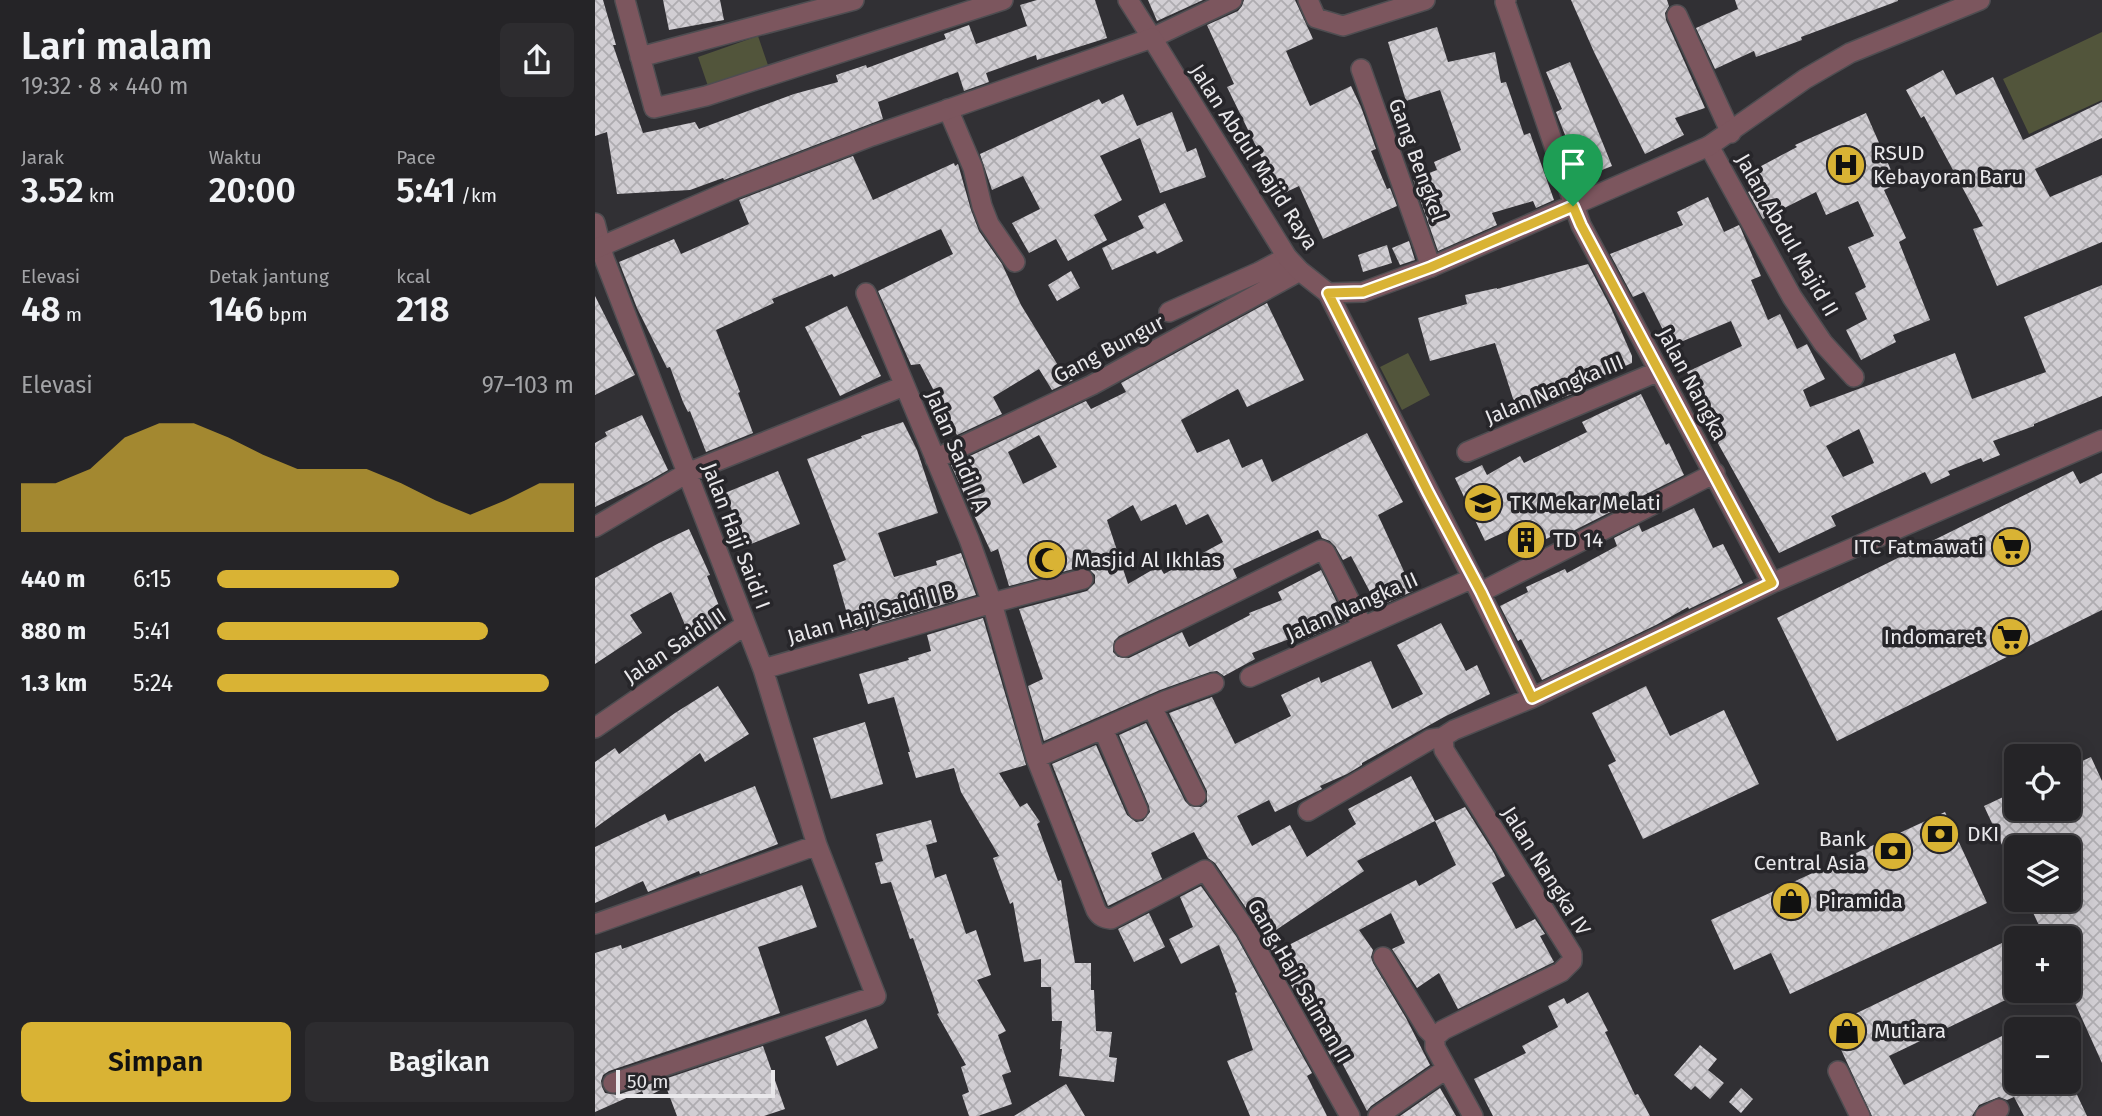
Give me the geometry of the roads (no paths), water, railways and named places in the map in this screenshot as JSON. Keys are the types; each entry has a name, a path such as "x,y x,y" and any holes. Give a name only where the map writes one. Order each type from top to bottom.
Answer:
{"street":[{"path":"625,0 654,108 706,96 1003,0"},
{"path":"640,57 854,0"},
{"name":"Jalan Abdul Majid Raya","path":"1128,0 1294,264 1328,293"},
{"path":"598,247 734,189 948,109 1152,38 1232,0"},
{"path":"1308,0 1316,18 1343,26 1425,0"},
{"name":"Jalan Nangka","path":"1506,0 1581,225 1772,583"},
{"path":"1532,698 1328,293 1363,292 1431,267 1709,146 1805,79 1850,52 1979,0"},
{"path":"1677,15 1731,133"},
{"name":"Gang Bengkel","path":"1361,69 1431,267"},
{"path":"948,109 973,168 989,224 1015,262"},
{"name":"Jalan Abdul Majid II","path":"1709,146 1792,297 1818,336 1854,377"},
{"name":"Jalan Haji Saidi I","path":"595,223 598,247 763,669 817,845 876,996 613,1083"},
{"path":"1169,312 1259,272 1294,264"},
{"name":"Gang Bungur","path":"935,460 1083,389 1294,264"},
{"path":"866,293 904,386"},
{"name":"Jalan Nangka III","path":"1467,452 1659,371"},
{"name":"Jalan Saidi I A","path":"595,527 687,472 904,386 969,539 992,603 1036,758 1098,915 1111,919 1205,870"},
{"path":"1308,811 1431,739 1443,737 1532,698 1772,583 2102,440"},
{"name":"Jalan Nangka II","path":"1250,677 1363,627 1477,585 1714,473"},
{"path":"1124,647 1321,550 1325,552 1363,627"},
{"name":"Jalan Haji Saidi I B","path":"763,669 1083,579"},
{"name":"Jalan Saidi II","path":"595,728 745,625"},
{"path":"1036,758 1214,683"},
{"path":"1152,707 1196,796"},
{"path":"1103,729 1138,810"},
{"name":"Jalan Nangka IV","path":"1435,1037 1443,1030 1561,972 1572,961 1571,954 1444,750 1443,737"},
{"path":"595,924 817,845"},
{"name":"Gang Haji Saiman II","path":"1205,870 1245,930 1350,1116"},
{"path":"1384,957 1427,1029 1435,1037 1435,1047 1473,1116"},
{"path":"1378,1116 1446,1069"},
{"path":"1837,1072 1860,1116"}],"place":[{"name":"RSUD Kebayoran Baru","path":"1846,165"},
{"name":"TK Mekar Melati","path":"1483,503"},
{"name":"TD 14","path":"1526,540"},
{"name":"ITC Fatmawati","path":"2011,547"},
{"name":"Masjid Al Ikhlas","path":"1047,560"},
{"name":"Indomaret","path":"2010,637"},
{"name":"DKI","path":"1940,834"},
{"name":"Bank Central Asia","path":"1893,851"},
{"name":"Piramida","path":"1791,901"},
{"name":"Mutiara","path":"1847,1031"}]}
